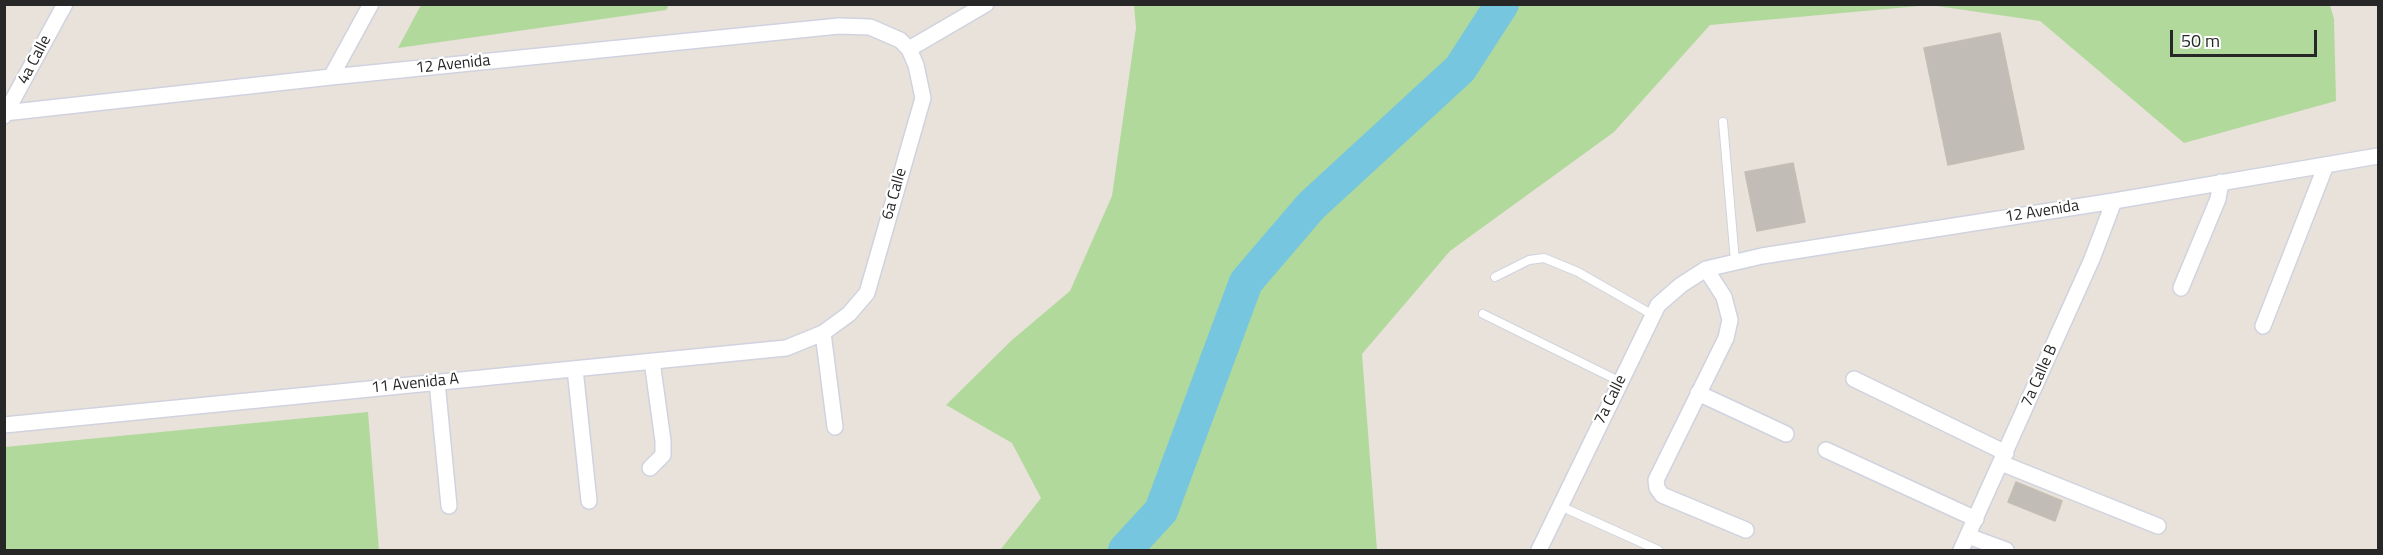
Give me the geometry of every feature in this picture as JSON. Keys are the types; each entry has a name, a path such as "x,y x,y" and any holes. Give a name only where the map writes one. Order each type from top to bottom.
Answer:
{"street":[{"name":"4a Calle","path":"5,114 65,4"},
{"path":"331,77 371,4"},
{"path":"904,45 986,4"},
{"name":"12 Avenida","path":"5,114 331,77 839,26 870,27 904,45"},
{"name":"6a Calle","path":"824,333 849,314 867,293 923,98 916,65 904,45"},
{"name":"12 Avenida","path":"1706,269 1735,261 2379,156"},
{"path":"2263,326 2326,165"},
{"path":"2181,288 2218,199 2222,182"},
{"name":"7a Calle B","path":"1961,550 2092,259 2114,201"},
{"path":"1706,269 1724,297 1730,320 1726,338 1656,480 1657,488 1662,495 1746,530"},
{"name":"7a Calle","path":"1539,550 1658,305 1681,285 1706,269"},
{"path":"824,333 835,427"},
{"name":"11 Avenida A","path":"4,425 786,348 824,333"},
{"path":"650,468 663,455 652,361"},
{"path":"575,369 589,501"},
{"path":"1854,379 2003,458 2158,526"},
{"path":"437,382 449,506"},
{"path":"1698,393 1786,434"},
{"path":"1826,450 1976,519"},
{"path":"1968,536 2006,550"}],"lane":[{"path":"1723,122 1735,261"},
{"path":"1495,277 1529,260 1544,258 1578,272 1653,315"},
{"path":"1483,314 1621,381"},
{"path":"1560,506 1658,550"}],"green space":[{"path":"421,5 669,5 666,10 398,48"},
{"path":"1134,5 1930,5 1710,25 1614,132 1450,251 1362,354 1377,550 997,550 1001,549 1041,498 1012,443 946,405 1012,340 1070,291 1112,196 1136,28"},
{"path":"1930,5 2330,5 2334,19 2336,101 2184,143 2040,21"},
{"path":"368,412 379,550 5,550 5,447"}],"building":[{"path":"2000,33 2024,149 1948,165 1924,48"},
{"path":"1793,163 1805,222 1757,231 1745,172"},
{"path":"2016,482 2062,501 2055,521 2008,502"}],"waterway":[{"path":"1125,550 1161,511 1246,282 1311,206 1460,69 1502,4"}]}
